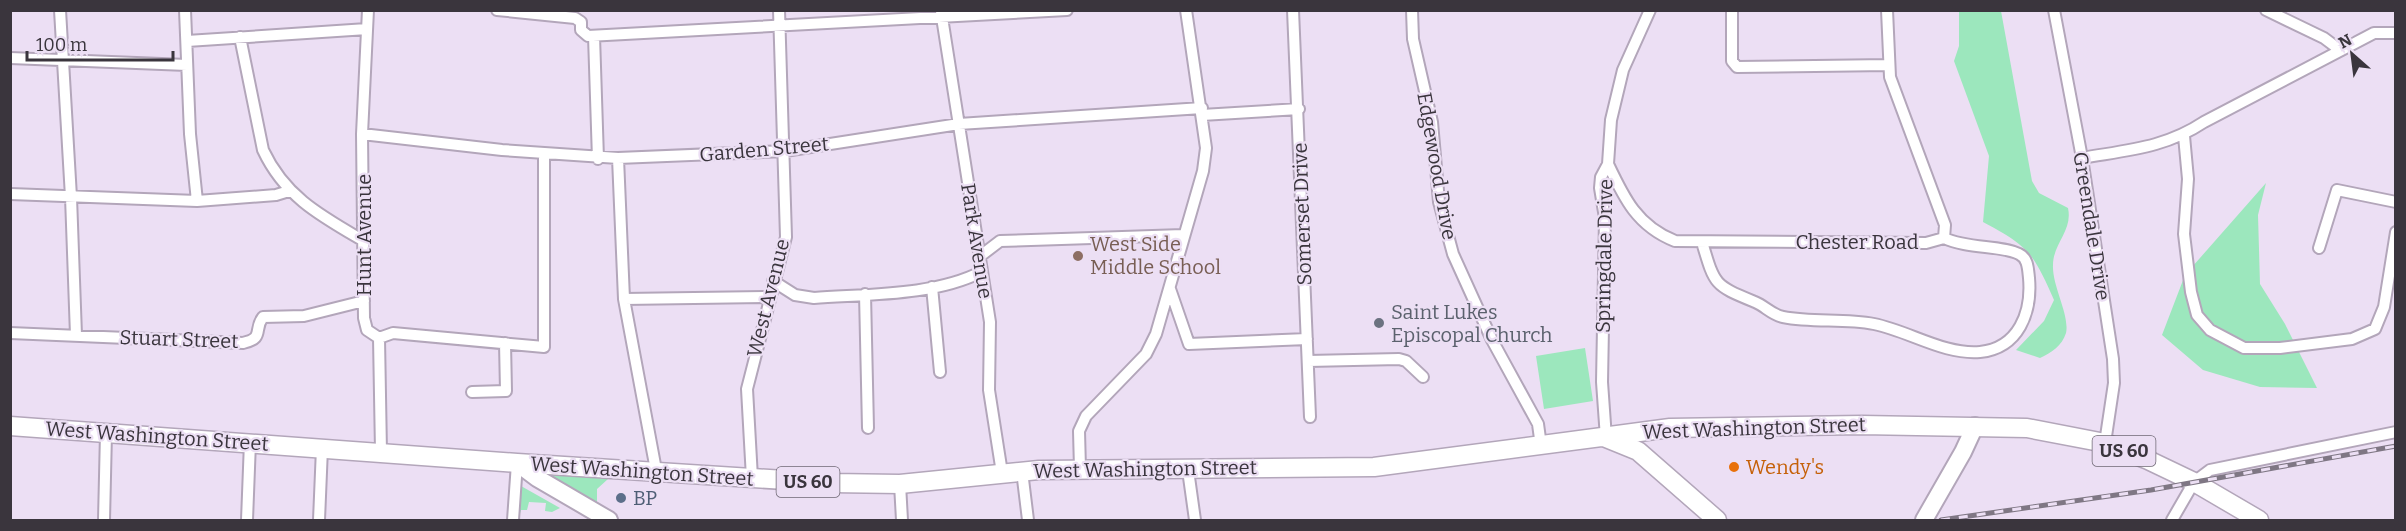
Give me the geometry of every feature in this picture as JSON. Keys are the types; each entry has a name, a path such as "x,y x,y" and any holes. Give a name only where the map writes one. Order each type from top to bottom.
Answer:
{"main road":[{"name":"West Washington Street","path":"10,426 517,463 656,470 831,483 900,484 1022,471 1374,467 1670,428 1862,425 2027,428 2104,443 2194,482 2259,520"},
{"path":"1924,520 1964,452 1975,426"},
{"path":"1662,471 1650,449 1656,438 1711,428"},
{"name":"US 60","path":"1606,438 1638,451 1686,495 1718,520"},
{"path":"517,463 537,478 609,520"}],"street":[{"path":"60,10 72,197 76,335"},
{"path":"185,10 197,201"},
{"name":"Hunt Avenue","path":"368,10 362,134 364,301 366,330 379,338"},
{"path":"497,10 575,18 582,22"},
{"path":"581,10 583,34 594,36 941,14 1067,10"},
{"name":"West Avenue","path":"752,478 747,388 786,237 779,10"},
{"path":"1080,469 1079,431 1096,405 1146,354 1156,334 1203,171 1206,148 1186,10"},
{"name":"Somerset Drive","path":"1293,10 1299,109 1310,417"},
{"name":"Edgewood Drive","path":"1412,10 1417,60 1432,122 1439,202 1453,254 1492,340 1538,424 1541,446"},
{"name":"Springdale Drive","path":"1606,438 1602,382 1605,218 1600,188 1601,177 1608,164 1611,120 1623,70 1650,10"},
{"path":"1732,10 1732,61 1737,67 1888,65"},
{"name":"Chester Road","path":"1608,164 1626,203 1641,221 1658,234 1675,240 1926,243 1944,238 1945,225 1888,65 1887,10"},
{"name":"Greendale Drive","path":"2054,10 2082,158 2113,359 2114,383 2104,443"},
{"path":"2268,11 2324,38 2340,50"},
{"name":"Park Avenue","path":"941,14 990,322 989,390 1002,473"},
{"path":"187,41 367,29"},
{"path":"2082,158 2158,145 2184,136 2374,33 2396,33"},
{"path":"594,36 598,159"},
{"path":"240,37 263,150 270,166 289,191 364,241"},
{"path":"10,58 187,64"},
{"name":"Garden Street","path":"362,134 598,159 785,151 959,124 1299,109"},
{"path":"2184,136 2188,179 2184,234 2191,292 2197,315 2210,330 2244,348 2280,348 2352,339 2375,329 2384,307 2396,232"},
{"path":"381,452 379,338 393,333 544,347 544,153"},
{"path":"618,158 624,299 656,470"},
{"path":"2319,248 2337,190 2396,202"},
{"path":"10,194 197,201 276,195 289,191"},
{"path":"979,257 1000,241 1183,235"},
{"path":"1702,242 1711,271 1719,286 1781,317 1875,324 1954,350 1980,352 2001,346 2018,331 2029,311 2027,262 2021,254 1973,247 1944,238"},
{"path":"773,281 789,292 807,297 932,287 963,282 981,272"},
{"path":"932,287 940,372"},
{"path":"1170,289 1189,344 1306,339"},
{"path":"865,294 868,428"},
{"path":"624,299 769,297"},
{"name":"Stuart Street","path":"10,333 243,343 254,340 259,334 259,323 263,317 304,316 364,301"},
{"path":"472,392 506,391 505,343"},
{"path":"1308,361 1399,359 1406,361 1423,377"},
{"path":"2172,520 2194,482 2210,470 2396,432"},
{"path":"104,520 106,433"},
{"path":"247,520 250,442"},
{"path":"319,520 322,448"},
{"path":"513,520 517,463"},
{"path":"1188,470 1196,520"},
{"path":"1022,471 1028,520"},
{"path":"900,484 902,520"}],"green space":[{"path":"1959,11 2001,11 2032,181 2039,193 2068,208 2068,224 2056,250 2053,265 2055,282 2066,318 2066,333 2056,348 2040,358 2016,350 2044,321 2054,300 2040,271 2027,252 2010,238 1983,222 1989,156 1954,61 1959,46"},
{"path":"2266,183 2258,215 2260,284 2285,324 2317,388 2260,387 2203,370 2162,335 2185,275"},
{"path":"1585,348 1593,401 1544,409 1536,356"},
{"path":"550,474 608,479 597,489 597,504 549,477"},
{"path":"521,486 560,508 552,512 545,511 546,503 529,502 527,510 521,510 518,520"}],"railway":[{"path":"1941,520 2151,490 2396,446"}],"place":[{"name":"West Side Middle School","path":"1078,256"},
{"name":"Saint Lukes Episcopal Church","path":"1379,323"},
{"name":"Wendy's","path":"1734,467"},
{"name":"BP","path":"621,498"}]}
